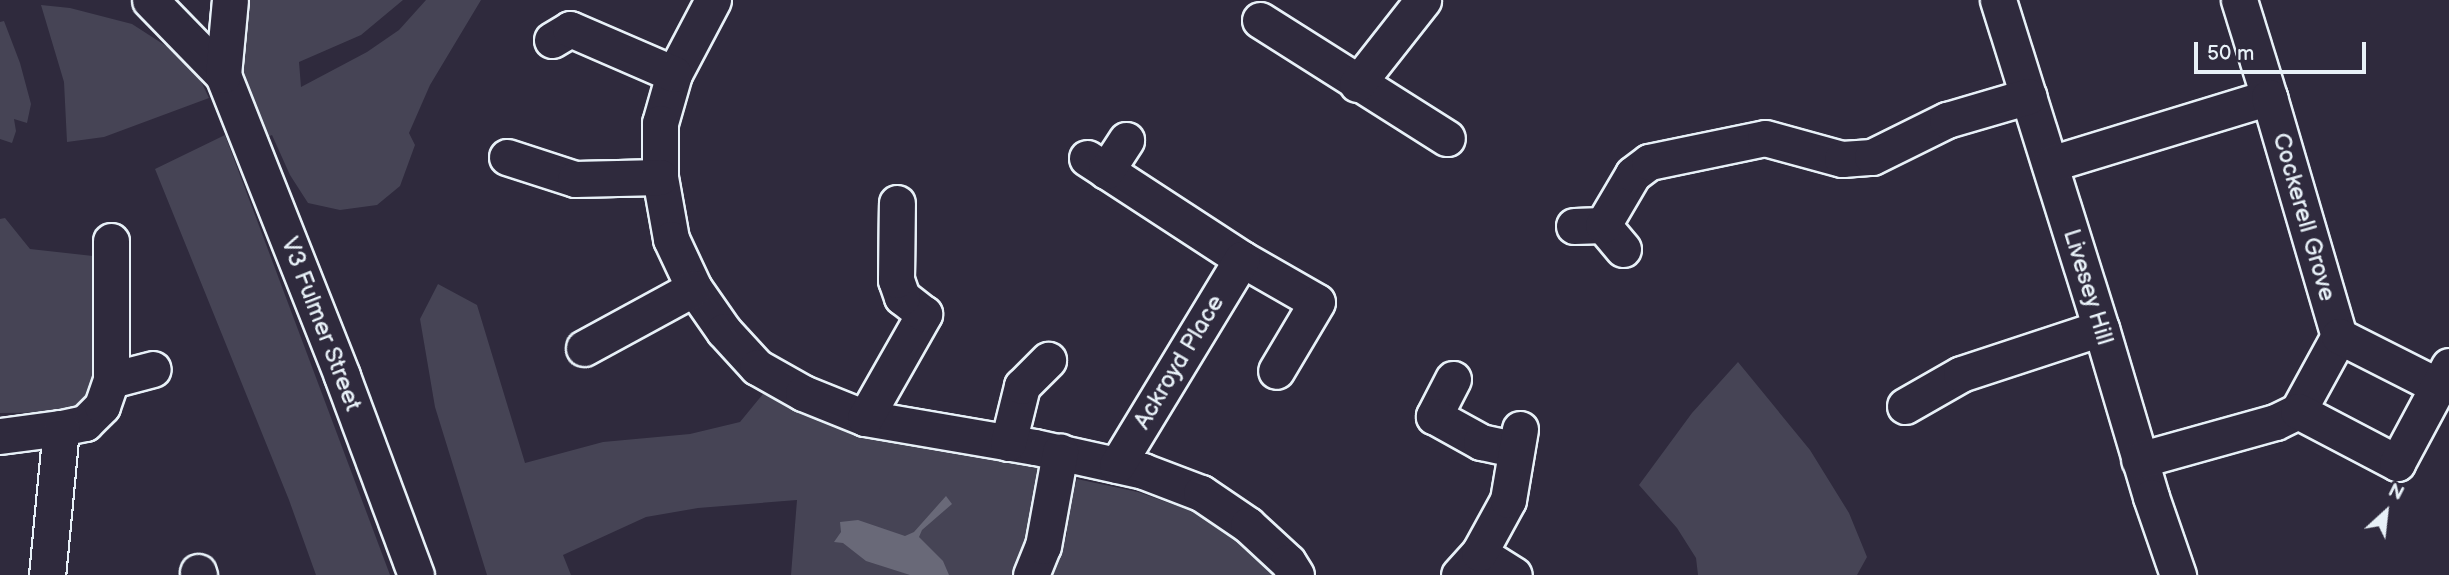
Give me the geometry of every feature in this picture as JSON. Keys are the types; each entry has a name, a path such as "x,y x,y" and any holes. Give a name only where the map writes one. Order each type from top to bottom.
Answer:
{"street":[{"name":"V3 Fulmer Street","path":"150,0 223,75 342,376 416,575"},
{"name":"V3 Fulmer Street","path":"223,75 230,0"},
{"path":"713,0 674,74 660,123 660,177 671,239 694,288 724,331 757,367 803,393 865,418 1060,452 1143,471 1200,493 1248,524 1288,562 1296,575"},
{"path":"1357,84 1423,0"},
{"name":"Livesey Hill","path":"1998,0 2101,328 2139,460 2178,575"},
{"name":"Cockerell Grove","path":"2239,0 2339,336"},
{"path":"1260,20 1357,84 1447,138"},
{"path":"564,25 674,74"},
{"path":"1600,233 1633,174 1649,162 1765,138 1842,159 1872,157 1947,120 2029,96"},
{"path":"2050,164 2269,97"},
{"path":"1126,140 1097,165 1242,259 1317,302 1276,371"},
{"path":"526,155 575,179 660,177"},
{"path":"865,418 935,320 902,297 896,280 897,203"},
{"path":"0,436 85,423 102,406 111,380 111,241"},
{"name":"Ackroyd Place","path":"1117,465 1242,259"},
{"path":"595,334 694,288"},
{"path":"1905,406 1961,374 2101,328"},
{"path":"2139,460 2275,422 2298,411 2339,336 2443,376 2397,463 2298,411"},
{"path":"1008,443 1022,386 1048,360"},
{"path":"111,380 153,369"},
{"path":"1453,379 1428,427 1481,442 1518,439 1508,500 1469,564 1514,575"},
{"path":"47,575 61,428"},
{"path":"1031,575 1043,546 1060,452"}],"shaded area":[{"path":"247,0 403,0 361,35 299,62 301,87 367,52 399,30 426,0 481,0 430,85 409,133 415,145 400,186 377,205 340,210 308,203 290,175 272,135 265,138 239,68"},
{"path":"41,5 70,8 132,24 177,53 200,79 209,98 104,137 67,142 64,82"},
{"path":"4,21 20,63 31,104 27,123 14,119 16,131 12,143 0,139 0,22"},
{"path":"225,135 390,575 316,575 289,500 155,169"},
{"path":"5,218 30,249 93,256 92,388 76,412 0,413 0,219"},
{"path":"438,284 477,305 525,463 603,442 690,434 740,422 767,389 1045,462 1019,575 791,575 797,500 698,508 646,517 563,555 571,575 487,575 435,407 420,319"},
{"path":"1738,362 1810,450 1849,513 1867,557 1857,575 1698,575 1696,558 1677,528 1639,485 1692,413"},
{"path":"1077,479 1138,492 1209,517 1254,552 1275,575 1053,575 1067,534 1065,513"}],"water":[{"path":"946,496 952,504 922,530 919,537 943,561 949,575 910,575 866,561 843,543 834,542 841,532 840,522 858,520 905,536 914,532"}]}
